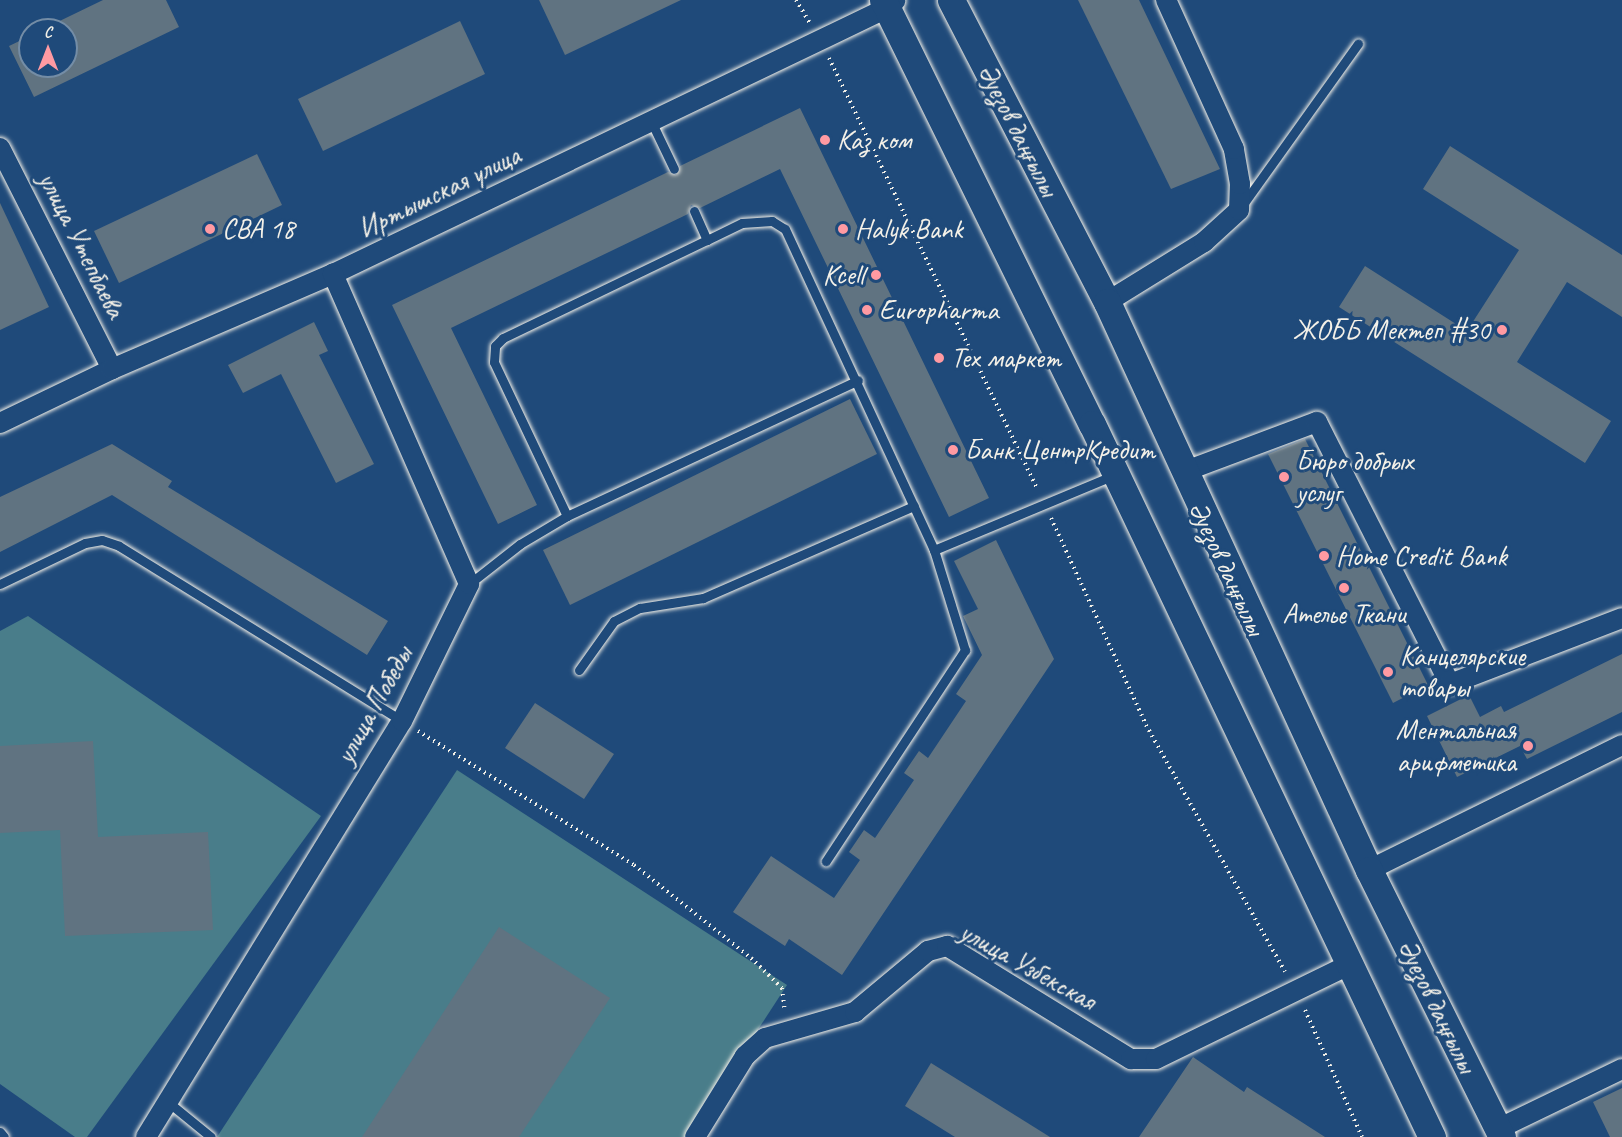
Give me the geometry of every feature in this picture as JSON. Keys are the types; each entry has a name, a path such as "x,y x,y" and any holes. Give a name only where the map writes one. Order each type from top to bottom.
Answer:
{"main road":[{"name":"Әуезов даңғылы","path":"951,0 1107,302 1183,472 1369,870 1500,1133"},
{"path":"888,3 1116,474 1347,966 1432,1137"}],"street":[{"path":"1107,302 1204,242 1239,210 1240,184 1234,149 1166,0"},
{"name":"Иртышская улица","path":"0,423 112,369 333,274 820,40 888,3"},
{"name":"улица Утепбаева","path":"0,148 112,369"},
{"path":"333,274 469,584"},
{"path":"1183,472 1317,422 1450,684 1622,618"},
{"name":"улица Победы","path":"146,1137 402,722 469,584"},
{"path":"1369,870 1622,745"},
{"name":"улица Узбекская","path":"694,1137 745,1056 765,1038 855,1012 928,951 947,946 1131,1059 1156,1059 1347,966"},
{"path":"1500,1133 1622,1068"}],"lane":[{"path":"1239,210 1358,44"},
{"path":"651,121 674,169"},
{"path":"694,211 707,240"},
{"path":"567,516 494,362 495,346 503,338 742,223 772,221 785,229 858,380 934,550 965,650 826,861"},
{"path":"469,584 520,544 567,516 858,380"},
{"path":"934,550 1116,474"},
{"path":"579,670 614,621 640,608 703,598 914,506"},
{"path":"0,584 85,543 102,540 119,546 402,722"},
{"path":"168,1102 211,1137"},
{"path":"0,1132 4,1137"}],"path":[{"path":"820,40 1044,504 1146,725 1296,991 1362,1137"},
{"path":"402,722 634,866 706,923 782,988 789,1030"}],"green space":[{"path":"28,616 321,816 87,1137 75,1137 0,1084 0,631"},
{"path":"457,770 787,985 688,1137 217,1137"}],"building":[{"path":"103,0 166,0 179,27 78,76 78,18 66,18"},
{"path":"539,0 681,0 565,55"},
{"path":"1078,0 1139,0 1220,169 1171,189"},
{"path":"460,21 485,74 323,151 298,99"},
{"path":"18,42 18,64 9,46"},
{"path":"25,78 73,78 34,97"},
{"path":"800,108 989,498 949,517 780,169 700,208 691,205 688,214 451,328 537,505 498,524 392,305 668,172 676,175 680,166"},
{"path":"1450,146 1622,255 1622,317 1567,282 1517,362 1611,421 1585,463 1339,307 1365,266 1467,331 1519,250 1423,189"},
{"path":"257,154 282,205 119,283 94,231"},
{"path":"0,203 49,307 0,330"},
{"path":"314,322 328,351 319,355 374,464 336,483 281,374 243,393 228,365"},
{"path":"850,399 877,454 570,605 543,550"},
{"path":"1305,439 1428,685 1393,703 1268,454"},
{"path":"112,444 172,481 168,487 388,621 367,655 112,495 0,552 0,497"},
{"path":"996,540 1054,659 842,975 789,939 785,946 733,912 771,856 834,898 860,860 849,852 864,830 875,838 914,780 904,773 919,751 928,758 966,701 956,694 982,655 963,616 978,609 954,561"},
{"path":"1622,654 1622,712 1527,759 1520,746 1457,777 1427,716 1469,695 1480,717 1501,706 1504,712"},
{"path":"535,703 614,754 584,799 505,748"},
{"path":"93,741 98,837 208,832 213,930 65,936 60,830 0,833 0,746"},
{"path":"499,927 610,998 519,1137 362,1137"},
{"path":"1193,1057 1244,1092 1247,1087 1325,1137 1139,1137"},
{"path":"931,1063 1050,1137 955,1137 905,1106"},
{"path":"1622,1088 1622,1137 1610,1137 1593,1102"}],"place":[{"name":"Каз ком","path":"825,140"},
{"name":"СВА 18","path":"210,229"},
{"name":"Halyk Bank","path":"843,229"},
{"name":"Kcell","path":"876,275"},
{"name":"Europharma","path":"867,310"},
{"name":"ЖОББ Мектеп #30","path":"1502,330"},
{"name":"Тех маркет","path":"939,358"},
{"name":"Банк ЦентрКредит","path":"953,450"},
{"name":"Бюро добрых услуг","path":"1284,477"},
{"name":"Home Credit Bank","path":"1324,556"},
{"name":"Ателье Ткани","path":"1344,588"},
{"name":"Канцелярские товары","path":"1388,672"},
{"name":"Ментальная арифметика","path":"1528,746"}]}
